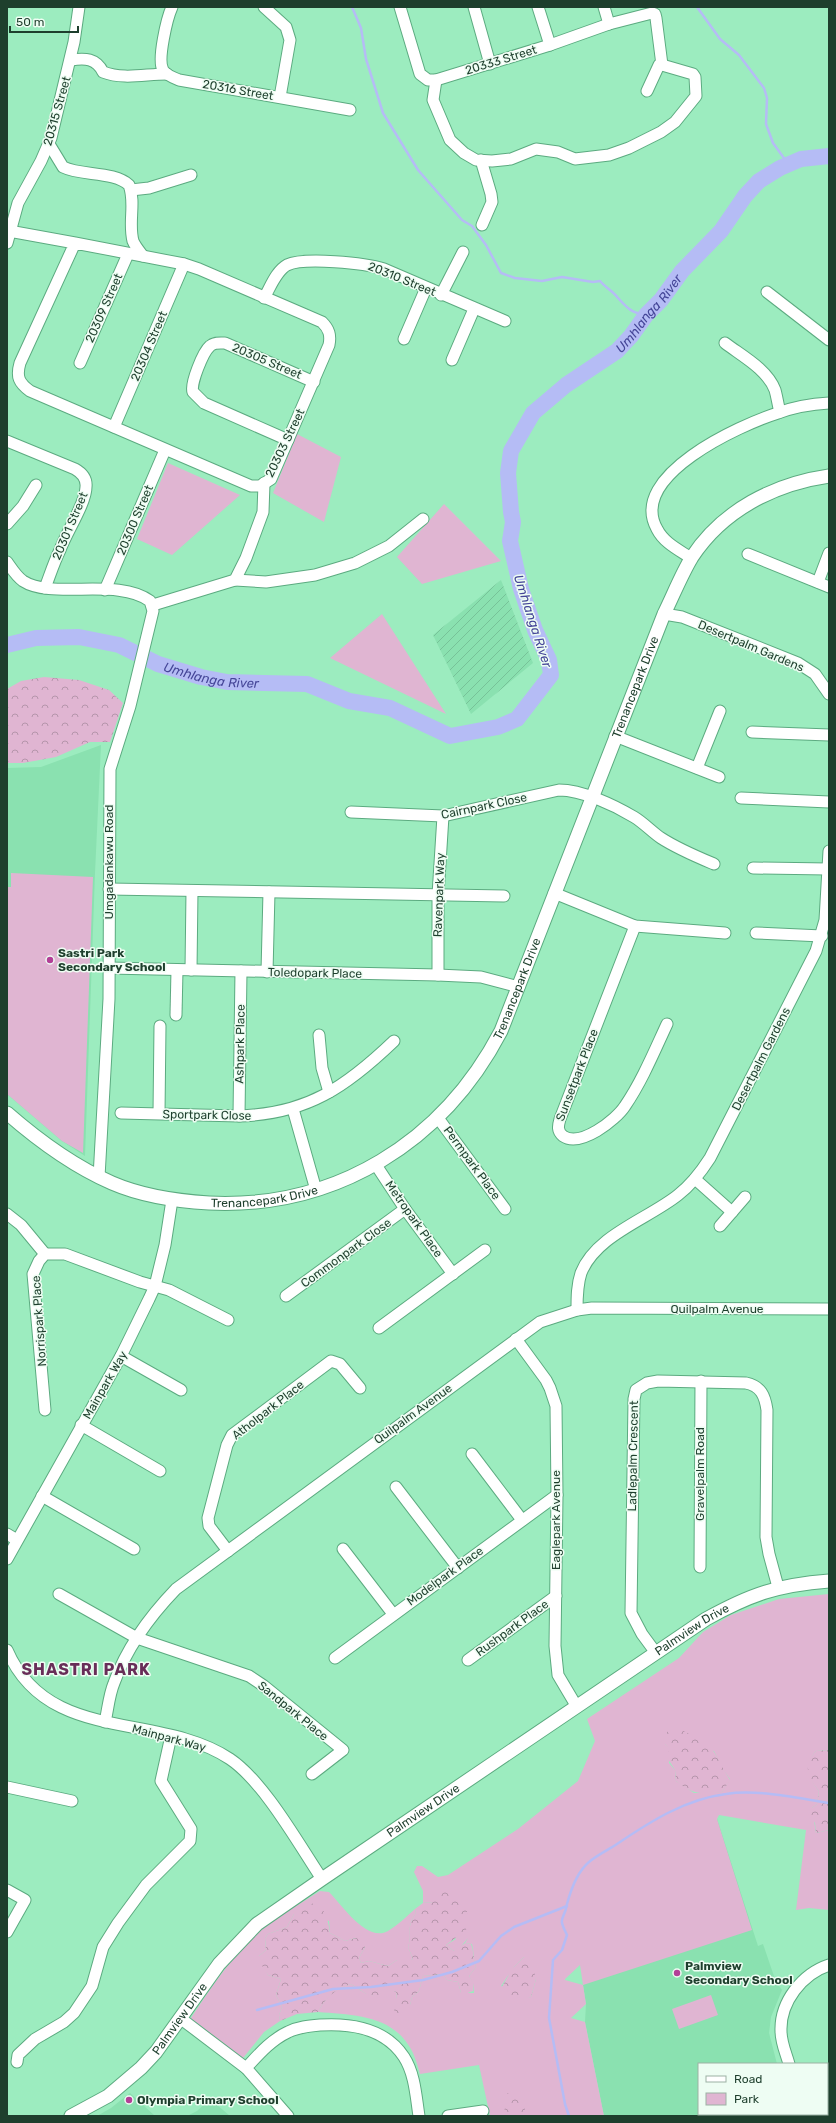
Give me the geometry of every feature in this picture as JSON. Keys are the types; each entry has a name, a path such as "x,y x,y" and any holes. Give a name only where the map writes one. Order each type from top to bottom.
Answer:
{"street":[{"name":"20315 Street","path":"7,243 18,203 49,144 71,60 78,7"},
{"path":"167,74 163,70 161,61 172,7"},
{"name":"20316 Street","path":"167,74 180,80 280,97 290,40 286,27 264,7"},
{"path":"400,7 420,74 428,80 436,80 433,100 450,140 464,153 481,160 511,159 536,149 558,152 576,158 609,155 629,148 661,132 675,122 696,96 697,91 695,77 692,74 662,65 659,65 655,71 647,91"},
{"path":"474,7 490,64"},
{"path":"538,7 550,45"},
{"path":"604,7 610,24"},
{"name":"20333 Street","path":"436,80 550,45 649,12 655,14 656,18 662,65"},
{"path":"71,60 84,58 94,61 103,72 123,76 132,77 167,74"},
{"path":"280,97 350,110"},
{"path":"49,144 56,159 63,167 125,182 132,190 133,242 143,256"},
{"path":"481,160 492,202 482,225"},
{"path":"132,190 149,188 191,175"},
{"name":"20303 Street","path":"10,231 75,243 128,254 184,264 322,322 327,327 330,346 271,479 264,483 251,486 30,391 18,380 20,363 75,243"},
{"path":"440,294 463,252"},
{"name":"20309 Street","path":"80,363 128,254"},
{"name":"20310 Street","path":"264,298 282,269 287,265 310,262 364,263 384,269 474,309 505,321"},
{"name":"20304 Street","path":"114,428 184,264"},
{"path":"404,339 426,288"},
{"path":"767,292 829,340"},
{"path":"452,360 474,309"},
{"name":"20305 Street","path":"288,440 204,403 193,392 192,382 207,349 218,343 225,343 314,382"},
{"path":"725,343 761,371 770,381 775,390 780,412"},
{"path":"691,558 668,543 657,530 653,522 652,501 659,487 682,464 721,437 780,412 829,403"},
{"name":"20301 Street","path":"7,441 75,469 81,473 86,480 84,498 60,549 45,588"},
{"name":"20300 Street","path":"105,590 165,450"},
{"name":"Trenancepark Drive","path":"7,1113 62,1156 99,1176 140,1192 172,1200 217,1203 248,1203 284,1198 338,1183 376,1165 406,1146 438,1118 460,1094 481,1066 501,1031 591,797 664,614 691,558 716,529 751,502 792,483 829,476"},
{"path":"235,580 246,558 263,512 264,483"},
{"path":"7,524 23,506 36,485"},
{"path":"7,562 17,576 23,581 45,588 105,590 134,593 144,596 152,606 235,580 266,582 315,575 355,563 389,546 423,519"},
{"path":"818,582 829,553"},
{"path":"748,554 829,587"},
{"name":"Umgadankawu Road","path":"99,1176 109,1000 110,769 130,706 152,618 152,606"},
{"name":"Desertpalm Gardens","path":"664,614 682,617 798,663 815,674 829,694"},
{"path":"697,768 720,711"},
{"path":"752,732 829,735"},
{"path":"615,736 719,777"},
{"name":"Cairnpark Close","path":"351,812 443,816 559,790 568,790 591,797 635,817 660,837 688,854 714,864"},
{"path":"741,798 829,802"},
{"name":"Ravenpark Way","path":"438,975 438,895 443,816"},
{"name":"Desertpalm Gardens","path":"577,1310 578,1282 582,1272 596,1250 677,1196 695,1179 710,1158 816,951 822,936 827,901 829,851"},
{"path":"753,868 828,869"},
{"path":"109,889 504,896"},
{"path":"190,970 192,891"},
{"path":"267,972 268,892"},
{"path":"554,893 635,926 725,933"},
{"name":"Sunsetpark Place","path":"635,926 560,1119 558,1126 560,1133 566,1138 580,1138 591,1134 617,1116 634,1092 668,1024"},
{"path":"756,933 822,936"},
{"name":"Toledopark Place","path":"109,968 438,975 481,977 519,987"},
{"path":"176,1015 177,970"},
{"name":"Ashpark Place","path":"239,1116 241,971"},
{"path":"159,1113 160,1026"},
{"path":"319,1035 322,1068 329,1092"},
{"name":"Sportpark Close","path":"121,1113 258,1116 293,1110 342,1086 355,1077 394,1041"},
{"path":"293,1110 316,1190"},
{"name":"Permpark Place","path":"438,1118 505,1209"},
{"name":"Metropark Place","path":"376,1165 405,1209 453,1274"},
{"path":"695,1179 732,1212"},
{"path":"720,1226 745,1198"},
{"name":"Mainpark Way","path":"7,1559 121,1356 155,1286 166,1245 172,1200"},
{"name":"Commonpark Close","path":"286,1296 405,1209"},
{"path":"7,1214 21,1225 45,1254 65,1254 118,1275 169,1290 228,1320"},
{"path":"379,1328 485,1250"},
{"name":"Norrispark Place","path":"45,1254 39,1261 33,1274 45,1410"},
{"name":"Quilpalm Avenue","path":"105,1722 114,1684 137,1638 157,1609 176,1589 540,1322 577,1310 592,1308 829,1309"},
{"name":"Eaglepark Avenue","path":"516,1339 546,1380 554,1397 556,1415 557,1495 556,1662 563,1685 577,1707"},
{"path":"121,1356 181,1390"},
{"name":"Atholpark Place","path":"228,1551 209,1526 208,1518 227,1445 232,1436 331,1361 340,1364 360,1388"},
{"name":"Gravelpalm Road","path":"700,1567 701,1381"},
{"name":"Ladlepalm Crescent","path":"656,1653 642,1634 631,1613 634,1394 640,1386 646,1383 701,1381 746,1383 754,1385 763,1393 767,1410 766,1537 778,1587"},
{"path":"82,1425 160,1470"},
{"path":"472,1454 522,1520"},
{"path":"396,1487 458,1568"},
{"name":"Modelpark Place","path":"335,1658 557,1495"},
{"path":"42,1496 134,1549"},
{"path":"7,1534 17,1540"},
{"path":"343,1549 393,1614"},
{"name":"Palmview Drive","path":"71,2116 108,2096 141,2068 156,2052 219,1964 257,1924 656,1653 730,1606 778,1587 829,1581"},
{"path":"59,1594 137,1638"},
{"name":"Rushpark Place","path":"468,1660 556,1596"},
{"name":"Sandpark Place","path":"137,1638 238,1672 264,1686 343,1750 312,1774"},
{"name":"Mainpark Way","path":"7,1650 22,1677 40,1696 71,1713 171,1736 196,1743 220,1753 248,1774 264,1793 322,1879"},
{"path":"17,2062 18,2055 35,2039 64,2022 74,2013 92,1986 103,1947 116,1926 146,1885 190,1841 192,1835 191,1829 161,1781 171,1736"},
{"path":"7,1787 72,1801"},
{"path":"7,1890 24,1900 7,1932"},
{"path":"789,2063 782,2042 781,2029 783,2014 788,2001 803,1981 829,1965"},
{"path":"180,2018 246,2068 288,2116"},
{"path":"246,2068 266,2046 290,2031 306,2026 330,2025 368,2029 388,2039 405,2058 416,2091 419,2116"},
{"path":"448,2116 483,2111"}],"shaded area":[{"path":"501,580 533,663 471,714 433,635"},
{"name":"Sastri Park Secondary School","path":"101,745 85,1156 62,1141 7,1094 7,768 41,767"},
{"name":"Palmview Secondary School","path":"717,1819 758,1946 763,1944 776,1982 782,1990 771,2017 769,2033 777,2063 698,2063 698,2115 736,2115 604,2116 585,2022 586,2004 583,1985"},
{"name":"Olympia Primary School","path":"130,2093 155,2116 97,2116 111,2108"},
{"name":"Olympia Primary School","path":"210,2099 230,2116 187,2116 197,2111"}],"green space":[{"path":"297,434 341,457 324,522 273,493"},
{"path":"168,463 240,495 172,555 137,539"},
{"path":"444,504 501,561 422,584 397,557"},
{"path":"382,614 446,714 330,658"},
{"path":"44,677 79,680 109,690 123,703 110,742 90,742 56,757 23,763 7,763 7,689 21,681"},
{"name":"Sastri Park Secondary School","path":"11,873 93,877 83,1153 62,1141 7,1094 7,887 11,887"},
{"path":"829,1594 829,1750 816,1751 810,1761 809,1771 813,1782 819,1791 817,1804 812,1808 816,1833 829,1830 829,1910 809,1908 796,1910 806,1830 719,1815 717,1819 752,1930 583,1985 586,2004 571,2018 585,2022 604,2116 490,2116 479,2065 420,2074 413,2053 405,2040 396,2031 385,2024 360,2016 318,2012 331,1994 351,1984 370,1995 378,1994 390,1989 396,1992 397,1999 410,2005 412,1997 419,1991 423,1976 443,1974 447,1980 458,1982 461,1993 474,1993 473,1983 469,1976 476,1967 472,1944 465,1943 468,1938 458,1950 454,1951 446,1945 456,1939 433,1902 423,1903 423,1891 414,1872 417,1866 422,1866 438,1877 448,1875 518,1829 578,1781 595,1741 587,1719 679,1658 703,1632 731,1615 779,1599","holes":["665,1744 714,1751 722,1768 730,1779 722,1792 694,1793 676,1781 675,1770 669,1763 670,1749","524,1957 536,1979 531,1997 526,1998 501,1986 514,1967","580,1965 583,1985 565,1979"]},
{"path":"674,1728 696,1737 714,1752 730,1780 722,1792 703,1793 692,1791 676,1781 675,1770 668,1759 669,1749 665,1744 660,1742 668,1731"},
{"path":"829,1750 829,1830 816,1833 815,1823 809,1814 812,1808 817,1804 819,1791 810,1777 808,1767 812,1756 816,1751"},
{"path":"447,1890 459,1897 466,1904 468,1921 466,1930 446,1945 454,1951 465,1943 471,1944 476,1967 469,1976 473,1982 473,1991 465,1994 461,1993 458,1982 447,1980 443,1974 423,1976 419,1991 412,1997 410,2005 402,2015 396,2013 392,2007 397,1999 396,1992 390,1990 374,1996 366,1994 351,1984 331,1995 324,2002 318,2012 297,2014 280,2021 279,2015 282,2007 276,1995 281,1979 268,1975 259,1961 259,1956 266,1950 265,1938 268,1934 287,1927 294,1914 308,1903 314,1904 325,1913 330,1933 345,1941 356,1938 363,1940 365,1947 359,1958 361,1963 369,1961 388,1966 397,1960 413,1959 408,1947 410,1927 416,1913 415,1909 423,1903 433,1902 440,1891"},
{"path":"320,1891 329,1892 356,1921 372,1932 380,1933 388,1931 415,1909 416,1913 410,1927 408,1947 413,1959 397,1960 388,1966 369,1961 361,1963 359,1958 365,1947 356,1938 345,1941 330,1933 329,1921 294,1914 287,1927 268,1934 265,1938 266,1950 259,1956 268,1975 281,1979 276,1995 282,2007 279,2015 280,2021 264,2032 243,2058 189,2021 221,1974 239,1952 259,1932 289,1910"},
{"path":"524,1957 532,1961 536,1979 531,1997 526,1999 517,1995 512,1999 505,1999 500,1994 510,1969"},
{"path":"711,1995 718,2015 679,2029 672,2009"},
{"path":"506,2093 517,2095 525,2104 525,2111 522,2116 508,2116 504,2112 505,2107 501,2101"}],"waterway":[{"path":"352,7 361,28 366,59 383,113 418,170 462,220 472,226 486,245 501,273 515,278 542,281 562,277 593,282 600,281 630,310 646,315"},
{"path":"697,7 720,39 739,55 764,88 767,98 766,124 773,143 789,165"},
{"name":"Umhlanga River","path":"7,645 36,638 79,637 119,645 158,664 201,677 227,682 307,684 349,701 390,708 450,736 498,727 517,719 551,675 549,660 535,630 521,589 510,541 513,522 508,473 511,451 533,413 566,385 617,351 631,336 646,315 661,300 682,271 721,231 745,196 759,181 780,168 801,159 829,156"},
{"path":"569,2116 565,2104 549,2018 553,1960 562,1950 567,1935 562,1924 562,1919 573,1887 585,1866 595,1857 656,1819 683,1806 711,1797 738,1793 764,1793 829,1803"},
{"path":"257,2010 333,1989 371,1987 423,1980 452,1972 479,1961 501,1936 514,1927 567,1906"}],"place":[{"name":"Sastri Park Secondary School","path":"50,960"},
{"name":"Palmview Secondary School","path":"677,1973"},
{"name":"Olympia Primary School","path":"129,2100"}],"district":[{"name":"SHASTRI PARK","path":"86,1669"}]}
